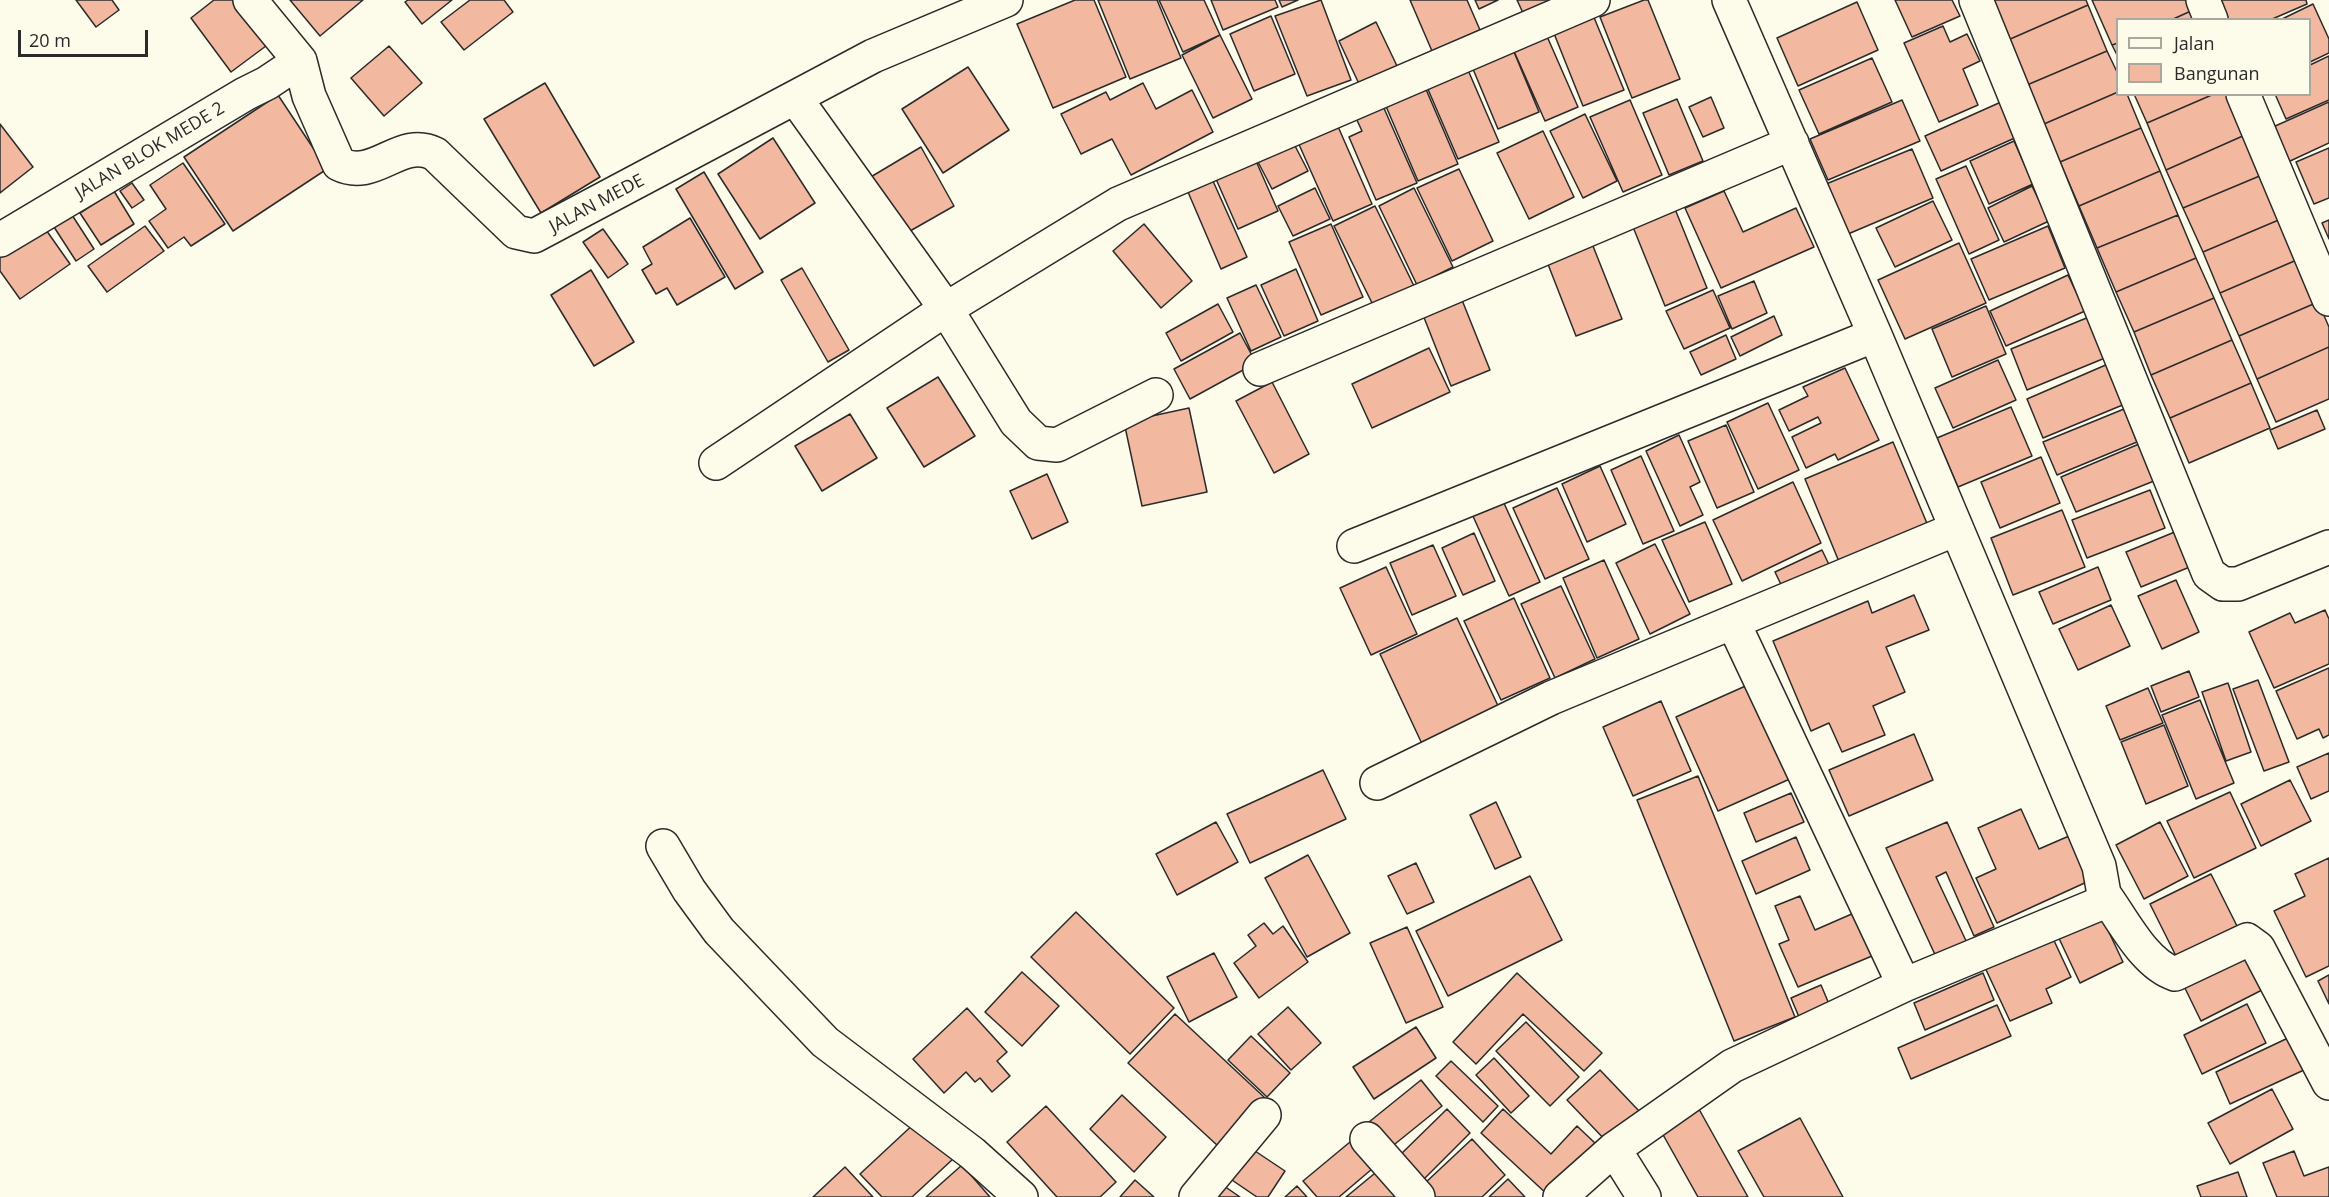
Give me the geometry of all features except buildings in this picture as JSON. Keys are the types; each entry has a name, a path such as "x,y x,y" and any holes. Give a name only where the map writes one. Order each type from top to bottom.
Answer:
{"street":[{"name":"JALAN MEDE","path":"250,0 300,61 309,96 339,164 351,170 363,169 416,147 427,149 435,153 516,232 534,236 796,99 873,56 1006,0"},
{"path":"716,463 946,309 1118,204 1593,0"},
{"path":"1729,0 1875,335 2099,866 2104,894 2144,948 2164,970 2175,974 2247,940 2259,948 2329,1083"},
{"path":"1976,0 2209,574 2223,584 2238,584 2329,547"},
{"path":"2203,0 2210,18"},
{"name":"JALAN BLOK MEDE 2","path":"0,240 244,94 267,83 300,61"},
{"path":"2244,96 2329,299"},
{"path":"796,99 946,309 1016,422 1038,443 1057,445 1155,395"},
{"path":"1260,369 1792,143"},
{"path":"1354,546 1875,335"},
{"path":"1377,783 1551,698 1956,529"},
{"path":"1733,622 1904,985"},
{"path":"663,846 689,890 719,931 825,1042 972,1153 1021,1197"},
{"path":"1560,1197 1614,1149 1732,1066 1904,985 2099,904 2104,894"},
{"path":"1196,1197 1264,1115"},
{"path":"1367,1139 1418,1197"},
{"path":"1614,1149 1644,1197"}]}
